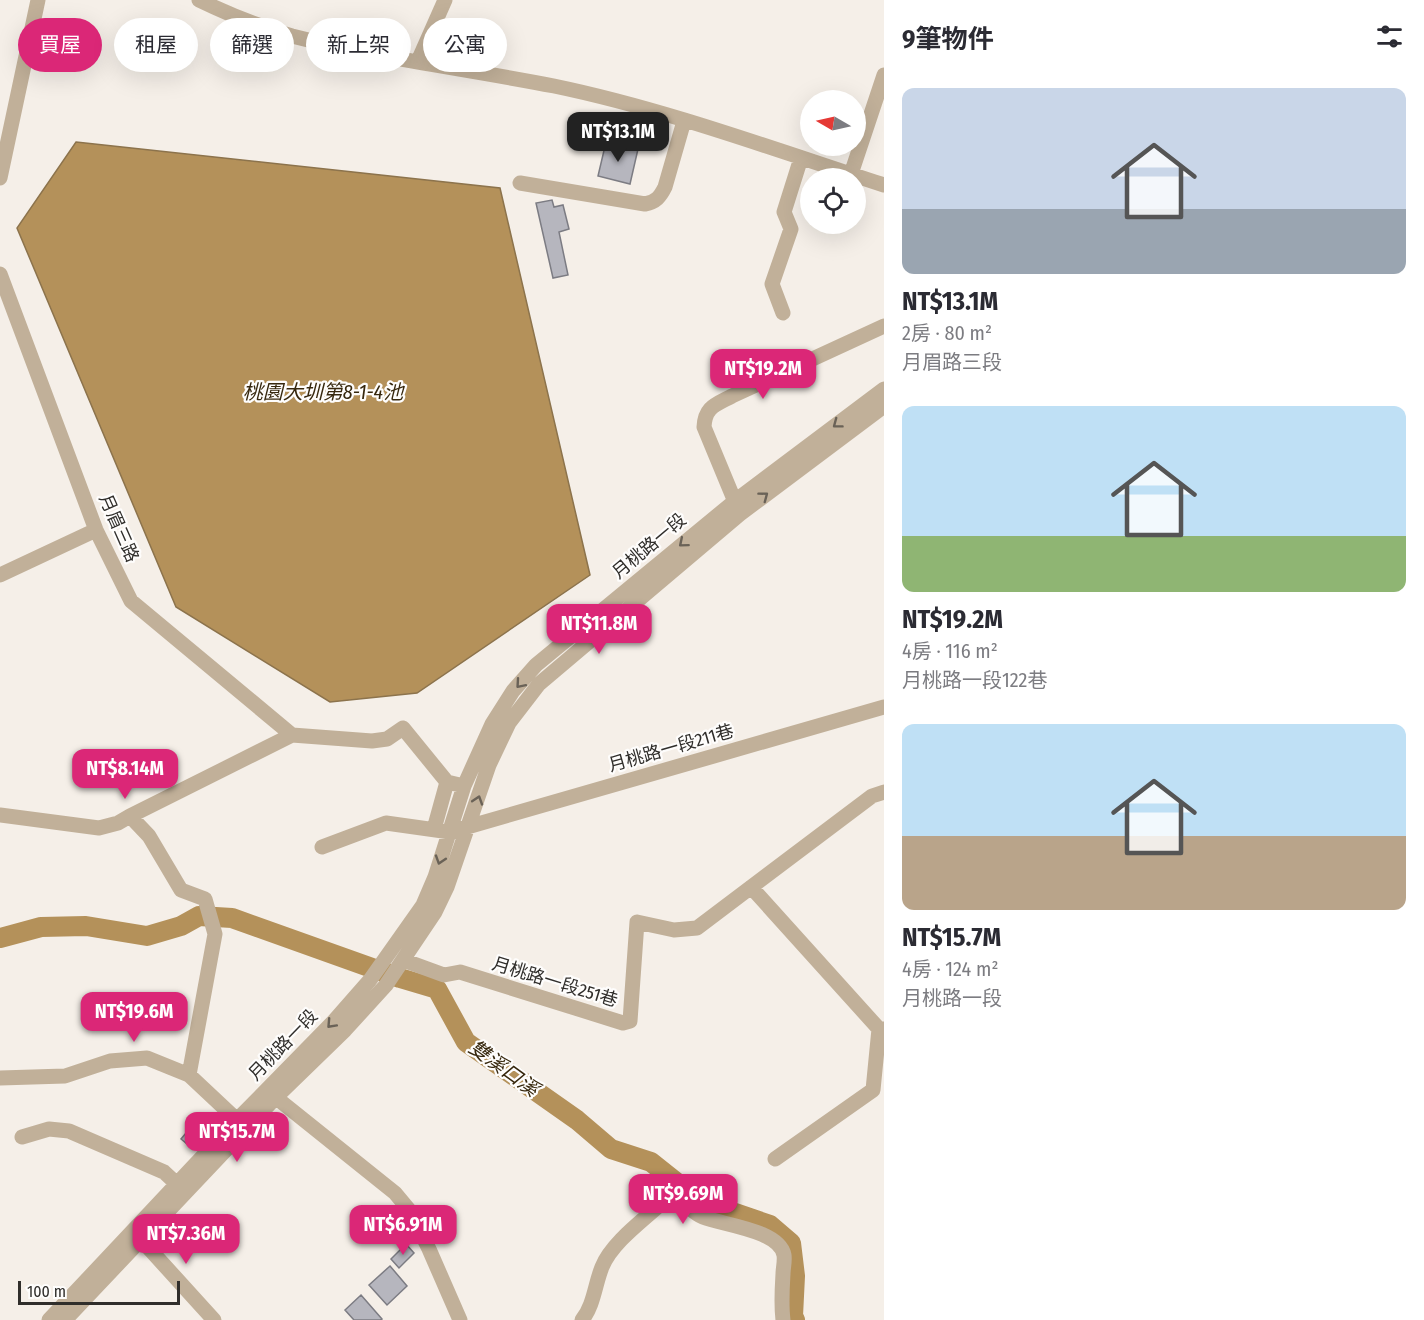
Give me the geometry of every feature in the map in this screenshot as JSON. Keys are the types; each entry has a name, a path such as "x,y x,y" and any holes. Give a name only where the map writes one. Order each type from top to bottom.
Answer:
{"street":[{"path":"0,178 38,0"},
{"path":"199,0 290,35 339,47 601,97 832,168"},
{"path":"418,61 445,0"},
{"path":"853,168 884,75"},
{"path":"520,183 645,204 654,202 665,187 684,121"},
{"path":"783,313 772,284 791,229 784,212 801,158"},
{"path":"866,179 884,184"},
{"name":"月眉三路","path":"0,274 96,530 131,601 292,735"},
{"path":"737,508 704,427 705,415 713,406 732,396 884,326"},
{"name":"月桃路一段","path":"49,1320 137,1236 271,1093 370,980 423,905 435,877 464,786 492,724 513,691 536,665 737,508 884,389"},
{"name":"月桃路一段","path":"66,1320 178,1185 237,1120 345,1030 386,985 435,912 447,887 489,765 509,723 539,684 737,508 884,406"},
{"path":"0,575 96,530"},
{"name":"月桃路一段211巷","path":"450,832 884,707"},
{"path":"0,815 99,828 118,823 292,735 372,741 387,739 403,728 447,782 464,786"},
{"path":"434,830 447,782"},
{"name":"月桃路一段251巷","path":"401,963 444,975 460,972 623,1023 630,1021 637,922 674,930 697,928 872,796 884,792"},
{"path":"130,816 149,836 181,890 205,899 215,934 189,1075"},
{"path":"322,847 386,823 450,832"},
{"path":"751,887 882,1029 873,1090 775,1159"},
{"path":"0,1078 65,1076 110,1061 147,1058 189,1075 237,1120"},
{"path":"271,1093 395,1193 410,1211 460,1320"},
{"path":"22,1137 49,1129 69,1131 164,1172 178,1185"},
{"path":"582,1320 588,1311 603,1265 614,1248 664,1201 672,1197 678,1198 693,1212 704,1217 753,1231 778,1245 784,1255 781,1303 783,1320"},
{"path":"137,1236 214,1320"}],"water":[{"name":"桃園大圳第8-1-4池","path":"76,142 500,188 590,575 417,693 330,702 176,607 17,228"}],"building":[{"path":"606,142 638,149 630,184 598,176"},
{"path":"552,200 554,207 563,205 569,229 559,232 568,275 553,278 536,203"},
{"path":"197,1120 208,1129 193,1149 181,1139"},
{"path":"406,1244 414,1253 399,1268 391,1259"},
{"path":"390,1266 407,1286 387,1305 369,1285"},
{"path":"361,1295 382,1319 354,1320 345,1310"}],"waterway":[{"name":"雙溪口溪","path":"0,938 41,927 86,926 147,936 181,926 199,916 232,918 437,989 466,1042 577,1120 611,1149 651,1162 700,1201 770,1225 791,1243 795,1276 793,1316 795,1320"}]}
